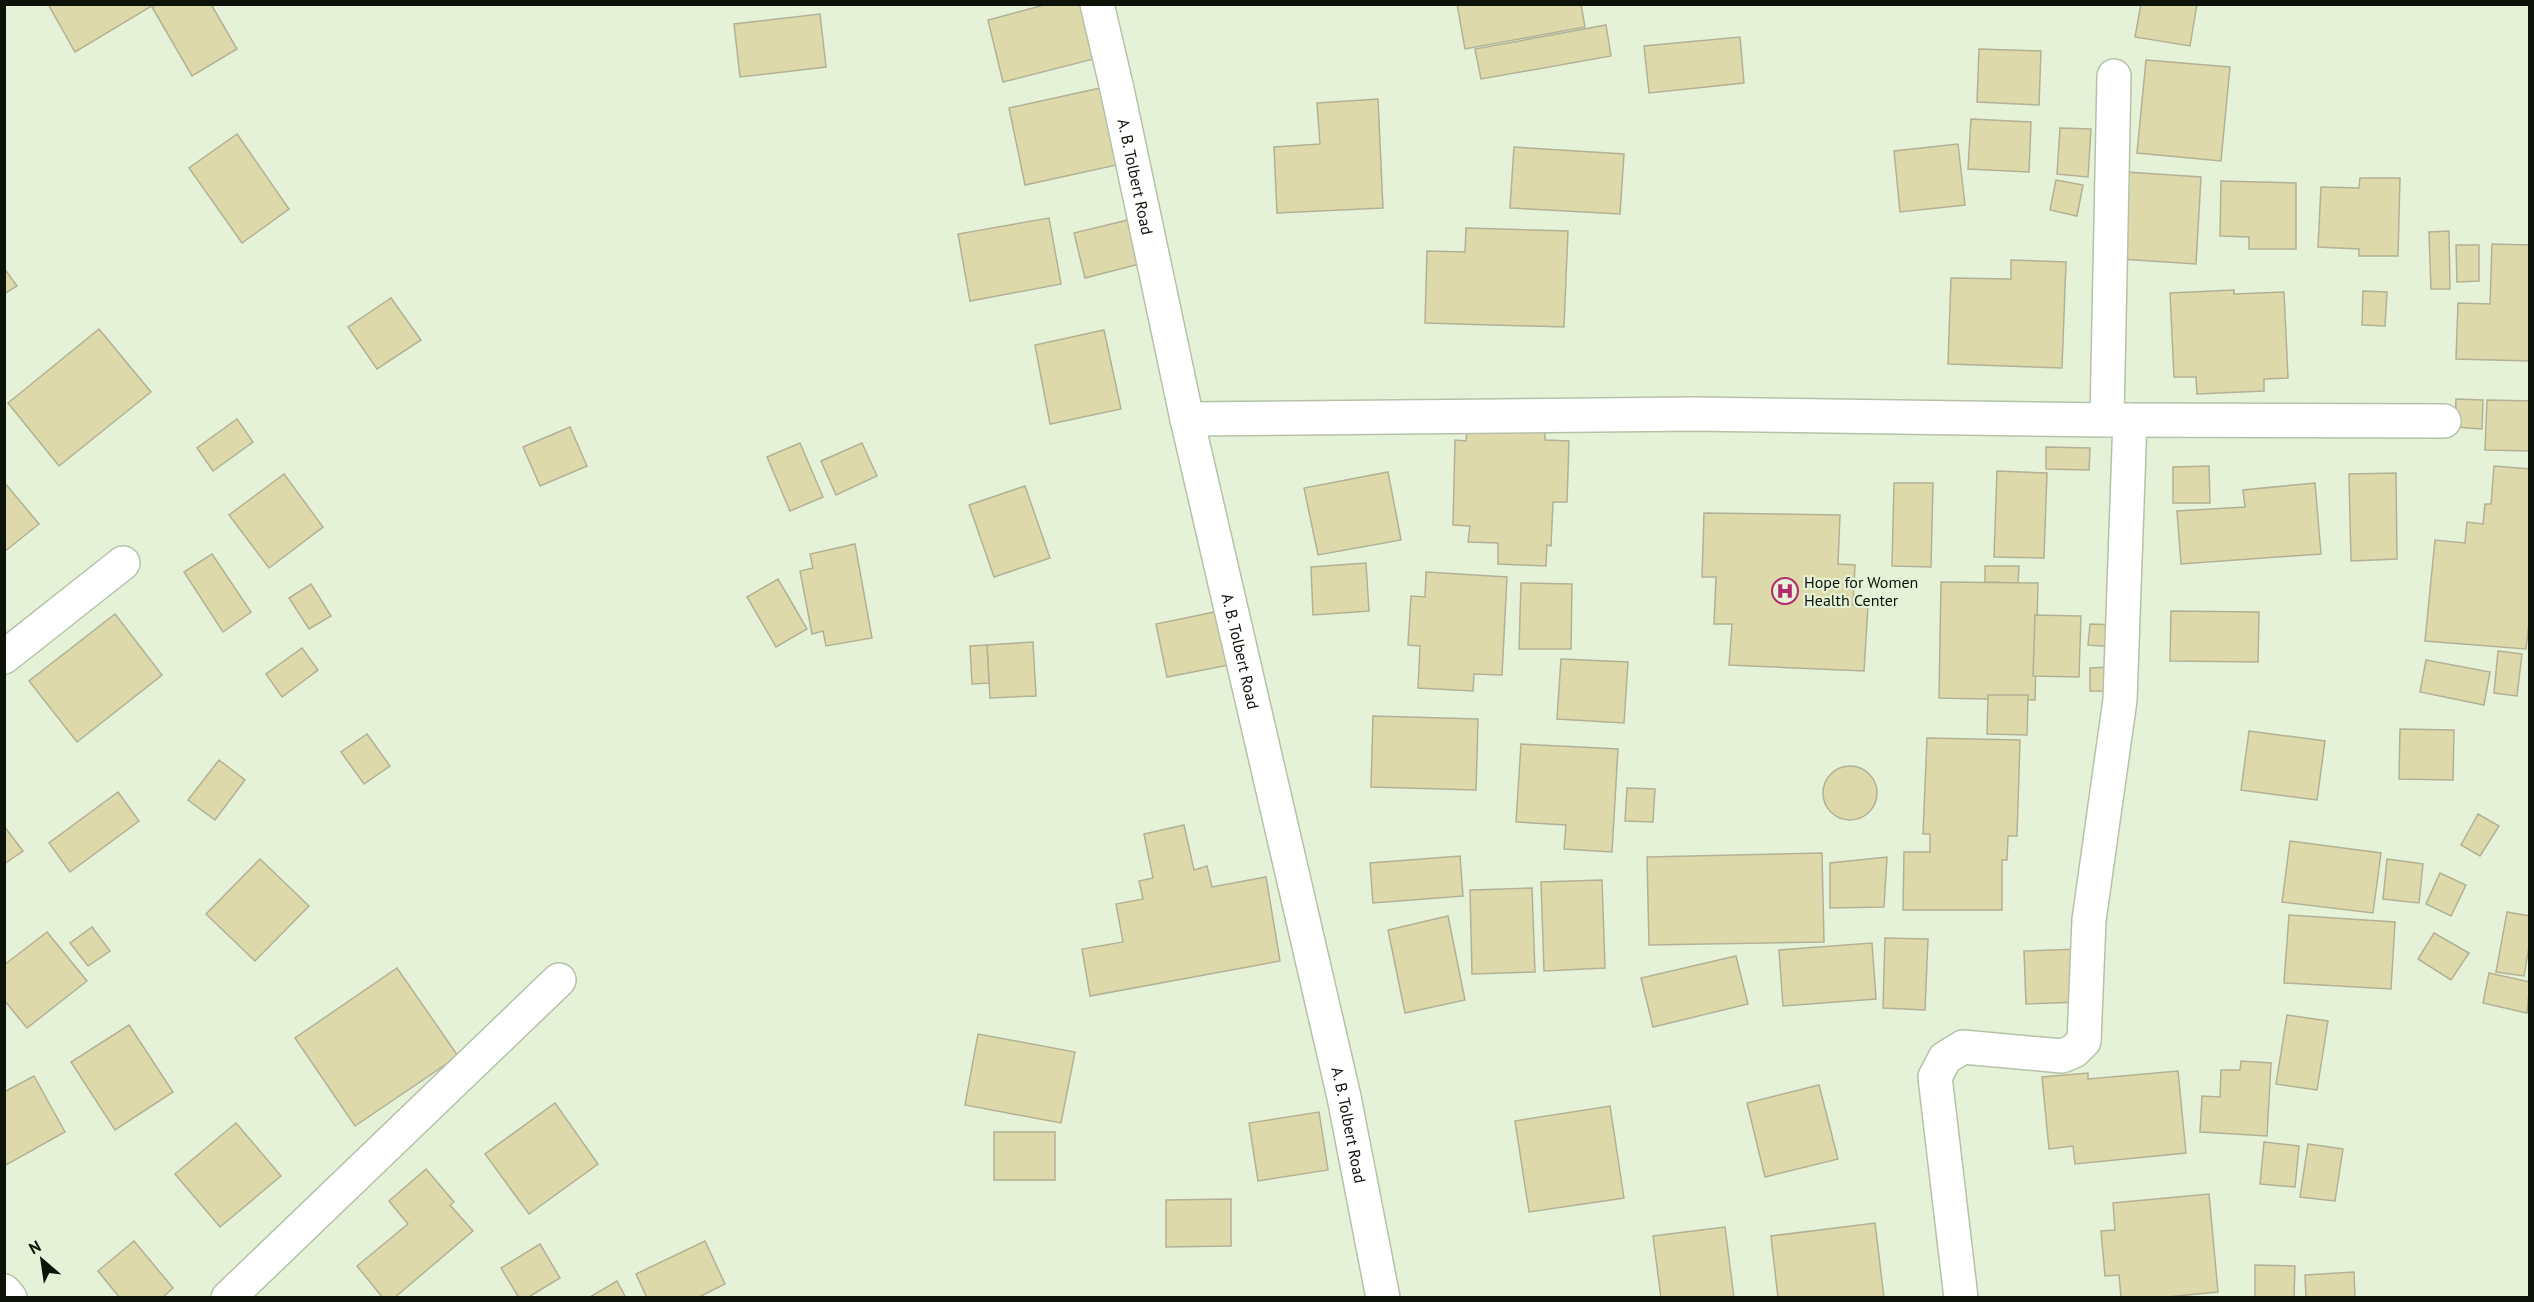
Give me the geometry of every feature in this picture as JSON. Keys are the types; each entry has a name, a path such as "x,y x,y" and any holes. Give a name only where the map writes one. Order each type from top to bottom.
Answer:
{"street":[{"name":"A. B. Tolbert Road","path":"1096,4 1117,89 1186,419 1344,1097 1383,1298"},
{"path":"1960,1298 1935,1077 1945,1058 1963,1047 2062,1056 2074,1051 2084,1041 2089,920 2120,700 2114,76"},
{"path":"1186,419 1693,414 2118,420 2444,421"},
{"path":"4,657 123,563"},
{"path":"228,1298 559,980"},
{"path":"4,1291 10,1298"}],"building":[{"path":"48,4 155,4 75,52"},
{"path":"157,4 211,4 237,49 192,76 152,7"},
{"path":"1048,4 1092,4 1105,56 1003,82 988,20"},
{"path":"1457,4 1581,4 1585,27 1465,49"},
{"path":"2141,4 2197,4 2190,46 2135,37"},
{"path":"820,14 826,67 740,77 734,24"},
{"path":"1606,25 1611,56 1481,79 1475,49"},
{"path":"1740,37 1744,83 1649,93 1644,46"},
{"path":"1979,49 2041,51 2039,105 1977,102"},
{"path":"2146,60 2230,67 2221,161 2137,153"},
{"path":"1105,87 1121,164 1025,185 1009,108"},
{"path":"1378,99 1383,208 1277,213 1274,147 1320,144 1317,103"},
{"path":"1971,119 2031,122 2029,172 1968,169"},
{"path":"2060,128 2091,129 2088,177 2057,174"},
{"path":"237,134 289,209 242,243 189,168"},
{"path":"1958,144 1965,205 1900,212 1894,151"},
{"path":"1514,147 1624,154 1620,214 1510,208"},
{"path":"2126,172 2201,177 2196,264 2120,259"},
{"path":"2360,178 2400,178 2398,256 2359,256 2359,249 2318,247 2321,187 2359,188"},
{"path":"2056,180 2083,185 2077,216 2050,210"},
{"path":"2221,181 2296,183 2296,249 2249,249 2249,237 2220,236"},
{"path":"1049,218 1061,284 970,301 958,234"},
{"path":"1136,218 1147,262 1085,278 1074,233"},
{"path":"1466,228 1568,231 1564,327 1425,323 1427,251 1465,252"},
{"path":"2449,231 2450,289 2431,289 2429,232"},
{"path":"2492,244 2530,245 2530,361 2456,359 2458,303 2490,304"},
{"path":"2456,245 2479,245 2479,281 2457,282"},
{"path":"2011,260 2066,262 2062,368 1948,364 1951,278 2011,279"},
{"path":"4,268 17,286 4,294"},
{"path":"2234,290 2234,294 2284,292 2288,378 2264,379 2264,391 2197,394 2196,377 2174,377 2170,293"},
{"path":"2363,291 2387,292 2385,326 2362,325"},
{"path":"391,298 421,340 377,369 348,327"},
{"path":"99,329 151,392 59,466 8,403"},
{"path":"1104,330 1121,409 1050,424 1035,345"},
{"path":"2456,399 2483,400 2482,429 2455,427"},
{"path":"2487,400 2530,401 2530,451 2485,450"},
{"path":"237,419 253,442 213,471 197,448"},
{"path":"570,427 587,466 540,486 523,447"},
{"path":"1467,429 1545,431 1545,440 1569,441 1567,502 1553,502 1551,546 1547,545 1546,566 1498,564 1498,543 1468,542 1470,526 1453,525 1455,440 1466,441"},
{"path":"800,443 823,497 790,511 767,457"},
{"path":"862,443 877,476 836,495 821,461"},
{"path":"2046,447 2090,448 2089,470 2046,469"},
{"path":"2209,466 2210,503 2173,503 2173,467"},
{"path":"2494,466 2530,469 2530,614 2526,649 2425,641 2435,540 2465,543 2467,522 2483,524 2485,504 2491,504"},
{"path":"1997,471 2047,473 2044,558 1994,557"},
{"path":"1388,472 1401,540 1318,555 1304,488"},
{"path":"2396,473 2397,559 2351,561 2349,474"},
{"path":"284,474 323,527 269,568 229,515"},
{"path":"4,482 39,524 4,552"},
{"path":"1894,483 1933,483 1931,567 1892,566"},
{"path":"2315,483 2321,554 2181,564 2177,511 2245,507 2243,490"},
{"path":"1025,486 1050,558 994,577 969,505"},
{"name":"Hope for Women Health Center","path":"1704,513 1840,515 1838,564 1855,565 1853,605 1868,606 1864,671 1729,665 1732,624 1714,624 1716,577 1702,577"},
{"path":"855,544 872,638 826,646 823,631 812,634 800,571 813,568 810,554"},
{"path":"212,554 251,612 223,632 184,572"},
{"path":"1366,563 1369,611 1313,615 1311,567"},
{"path":"1985,566 2019,566 2018,583 1985,582"},
{"path":"1426,572 1507,577 1502,675 1474,674 1473,691 1418,688 1420,646 1408,645 1411,596 1425,597"},
{"path":"778,579 807,629 776,647 747,597"},
{"path":"1941,582 2038,583 2035,700 1939,698"},
{"path":"1521,583 1572,584 1571,649 1519,649"},
{"path":"311,584 331,616 309,629 289,598"},
{"path":"1224,610 1234,664 1167,677 1156,624"},
{"path":"2171,611 2259,612 2258,662 2170,661"},
{"path":"115,614 162,675 77,742 29,681"},
{"path":"2035,615 2081,616 2079,677 2033,676"},
{"path":"2090,624 2119,625 2117,647 2088,645"},
{"path":"1033,642 1036,696 990,698 987,645"},
{"path":"987,645 989,683 972,684 970,646"},
{"path":"302,648 318,670 282,697 266,674"},
{"path":"2498,651 2522,654 2517,696 2494,693"},
{"path":"1561,659 1628,662 1624,723 1557,719"},
{"path":"2426,660 2490,672 2484,705 2420,692"},
{"path":"2109,667 2110,691 2090,691 2090,668"},
{"path":"1988,695 2028,695 2027,735 1987,734"},
{"path":"1373,716 1478,719 1476,790 1371,787"},
{"path":"2400,729 2454,730 2453,780 2399,779"},
{"path":"2249,731 2325,741 2317,800 2241,790"},
{"path":"367,734 390,766 364,784 341,752"},
{"path":"1927,738 2020,740 2017,836 2008,836 2007,860 2002,860 2002,910 1903,910 1904,852 1930,852 1930,834 1923,834"},
{"path":"1521,744 1618,749 1612,852 1564,849 1566,825 1516,822"},
{"path":"219,760 245,780 215,820 188,800"},
{"path":"1850,766 1860,768 1869,774 1875,783 1877,793 1875,803 1869,812 1860,818 1850,820 1840,818 1831,812 1825,803 1823,793 1825,783 1831,774 1840,768"},
{"path":"1627,788 1655,789 1653,822 1625,821"},
{"path":"118,792 139,821 70,872 49,843"},
{"path":"2478,814 2499,826 2480,856 2461,845"},
{"path":"1184,825 1194,870 1207,866 1212,887 1266,877 1280,961 1090,996 1082,949 1123,942 1116,904 1143,899 1139,881 1153,878 1144,834"},
{"path":"4,826 23,851 4,864"},
{"path":"2290,841 2381,853 2373,913 2282,902"},
{"path":"1822,853 1824,942 1649,945 1647,857"},
{"path":"1460,856 1463,896 1373,903 1370,863"},
{"path":"1887,857 1884,907 1830,908 1830,863"},
{"path":"260,859 309,906 255,961 206,914"},
{"path":"2387,859 2423,864 2419,903 2383,899"},
{"path":"2440,873 2466,885 2451,916 2426,904"},
{"path":"1602,880 1605,968 1544,971 1541,882"},
{"path":"1532,888 1535,972 1472,974 1470,890"},
{"path":"2507,912 2530,916 2530,941 2524,976 2496,972"},
{"path":"2289,915 2395,922 2391,989 2284,983"},
{"path":"1448,916 1465,1000 1405,1013 1388,930"},
{"path":"92,927 110,951 88,966 70,943"},
{"path":"47,932 87,981 27,1028 4,1000 4,965"},
{"path":"2434,933 2469,953 2451,980 2418,959"},
{"path":"1885,938 1928,939 1925,1010 1883,1008"},
{"path":"1872,943 1876,999 1783,1006 1779,950"},
{"path":"2079,949 2080,1002 2026,1004 2024,951"},
{"path":"1736,956 1748,1004 1653,1027 1641,978"},
{"path":"397,968 458,1056 355,1126 295,1038"},
{"path":"2489,973 2530,982 2527,1013 2483,1003"},
{"path":"2287,1015 2328,1021 2317,1090 2276,1084"},
{"path":"129,1025 173,1092 115,1130 71,1062"},
{"path":"978,1034 1075,1052 1061,1123 965,1105"},
{"path":"2241,1061 2271,1063 2267,1136 2200,1132 2202,1096 2220,1097 2221,1070 2240,1070"},
{"path":"2178,1071 2186,1153 2075,1164 2073,1146 2049,1149 2042,1077 2088,1073 2088,1079"},
{"path":"34,1076 65,1132 4,1166 4,1092"},
{"path":"1819,1085 1838,1159 1765,1177 1747,1103"},
{"path":"555,1103 598,1164 529,1214 485,1154"},
{"path":"1610,1106 1624,1198 1529,1212 1515,1121"},
{"path":"1319,1112 1328,1170 1258,1181 1249,1123"},
{"path":"236,1123 281,1176 220,1227 175,1174"},
{"path":"994,1132 1055,1132 1055,1180 994,1180"},
{"path":"2264,1142 2299,1146 2295,1187 2260,1184"},
{"path":"2308,1144 2343,1149 2335,1201 2300,1197"},
{"path":"426,1169 454,1202 450,1205 473,1231 394,1298 383,1298 357,1266 408,1224 389,1201"},
{"path":"2209,1194 2218,1292 2156,1298 2121,1298 2119,1275 2105,1276 2101,1231 2115,1230 2113,1203"},
{"path":"1231,1199 1231,1246 1166,1247 1166,1200"},
{"path":"1875,1223 1884,1298 1778,1298 1771,1236"},
{"path":"1725,1227 1734,1298 1661,1298 1653,1236"},
{"path":"134,1241 173,1288 162,1298 120,1298 98,1271"},
{"path":"705,1241 725,1284 697,1298 647,1298 636,1274"},
{"path":"540,1244 560,1278 527,1298 519,1298 501,1268"},
{"path":"2255,1265 2295,1266 2294,1298 2255,1298"},
{"path":"2354,1272 2355,1298 2306,1298 2305,1275"},
{"path":"617,1281 626,1298 588,1298"}],"place":[{"name":"Hope for Women Health Center","path":"1785,591"}]}
